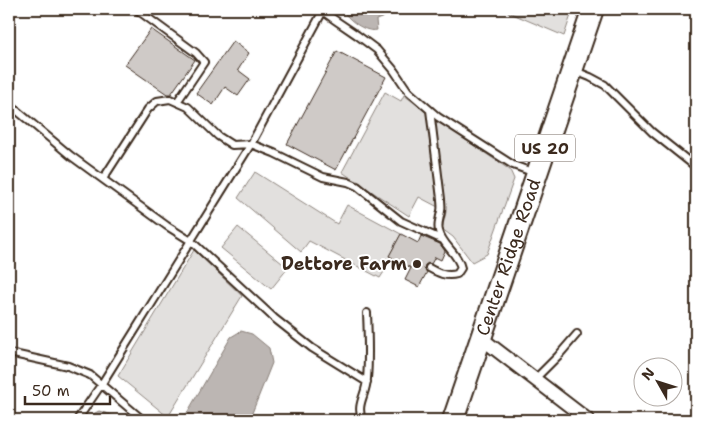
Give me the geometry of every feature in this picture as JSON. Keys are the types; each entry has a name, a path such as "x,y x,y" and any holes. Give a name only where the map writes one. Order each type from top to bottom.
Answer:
{"main road":[{"name":"Center Ridge Road","path":"453,420 593,9"}],"street":[{"path":"481,338 588,420"}],"lane":[{"path":"136,9 196,53 204,62 177,102"},
{"path":"76,420 101,385 251,144 322,9 377,50 408,91 438,117 513,165 536,174"},
{"path":"572,70 590,76 605,85 652,132 696,168"},
{"path":"102,179 148,109 157,101 170,98 188,107 218,136 232,145 251,144 323,177 348,182 357,186 401,221 443,240"},
{"path":"9,104 71,156 167,226 191,240 274,318 312,348 367,382"},
{"path":"429,268 440,274 451,276 457,274 461,268 453,251 443,240 438,230 441,199 430,110"},
{"path":"362,420 358,411 367,382 368,313"},
{"path":"535,379 577,334"},
{"path":"9,352 68,366 90,375 143,420"}],"shaded area":[{"path":"341,9 390,9 384,17 376,20 377,30 372,30 357,24"},
{"path":"501,9 573,9 564,36"},
{"path":"385,92 401,101 404,95 426,112 438,207 419,197 409,216 342,172"},
{"path":"435,123 441,123 510,170 514,179 487,254 472,262 453,237 442,229 446,212"},
{"path":"255,172 337,224 347,205 401,234 389,256 393,258 380,278 309,241 301,252 238,198"},
{"path":"238,227 288,268 271,289 221,248"},
{"path":"194,250 242,296 168,417 118,376"},
{"path":"241,331 252,334 269,348 272,363 252,413 254,420 187,420 187,413 231,337"},
{"path":"99,411 122,420 89,420 93,414"}],"building":[{"path":"151,29 195,60 171,94 167,94 125,65"},
{"path":"233,41 249,53 238,70 250,79 238,96 225,87 213,105 196,93"},
{"path":"337,51 386,77 336,170 287,144"},
{"name":"Dettore Farm","path":"401,234 418,243 421,236 440,244 445,251 441,260 435,257 431,264 425,265 424,269 427,272 419,287 405,280 411,268 389,256"}],"place":[{"name":"Dettore Farm","path":"417,264"}]}
